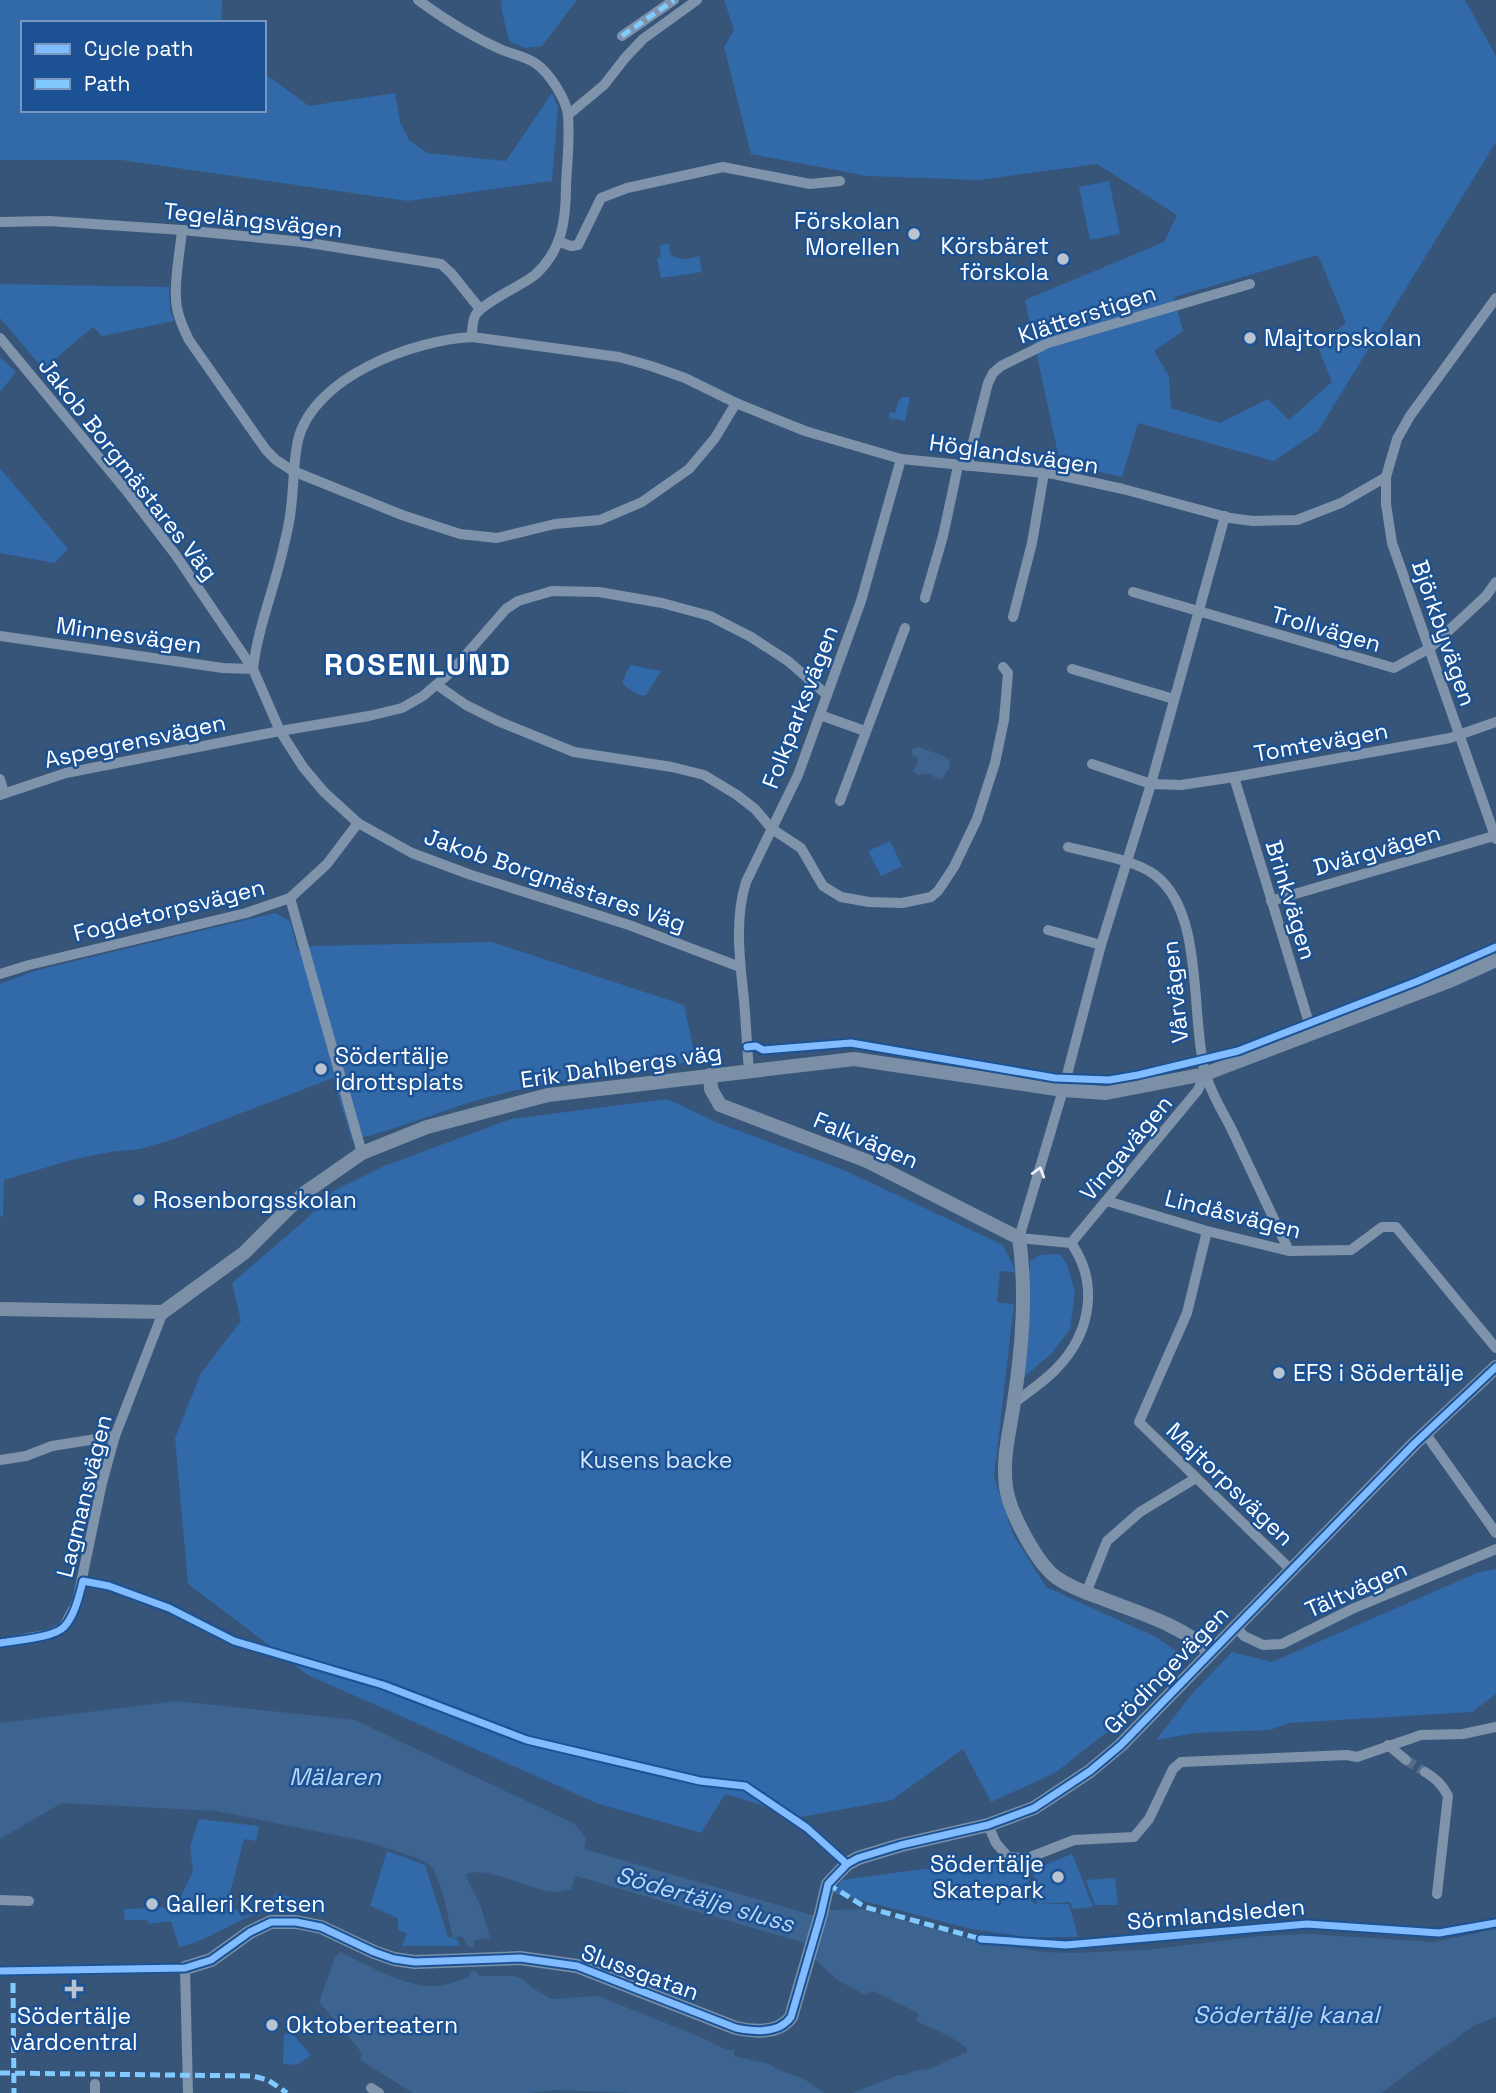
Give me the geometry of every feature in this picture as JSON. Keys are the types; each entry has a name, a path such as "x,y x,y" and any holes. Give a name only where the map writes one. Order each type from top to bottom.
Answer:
{"street":[{"path":"418,0 470,34 534,62 543,69 561,94 568,115 566,210 560,242 548,262 526,283 480,309 473,319 472,337"},
{"path":"621,36 674,0"},
{"path":"568,115 604,85 643,40 697,0"},
{"path":"560,242 571,246 578,245 601,198 627,188 723,167 810,184 840,181"},
{"name":"Tegelängsvägen","path":"0,222 49,220 182,230 303,242 441,264 451,272 480,309"},
{"path":"182,230 176,296 183,327 189,340 266,450 293,471 402,515 449,530 497,538 555,524 600,520 642,502 689,469 715,438 736,403"},
{"name":"Klätterstigen","path":"925,598 962,466 993,373 1001,366 1048,343 1250,284"},
{"path":"1386,477 1397,439 1410,416 1496,298"},
{"name":"Höglandsvägen","path":"253,668 256,645 284,548 299,437 312,413 328,392 352,375 380,361 447,338 472,337 619,357 685,378 736,403 805,431 901,459 1044,473 1253,521 1297,520 1341,503 1386,477"},
{"name":"Jakob Borgmästares Väg","path":"0,338 117,479 175,554 253,668 280,730 303,767 324,792 358,823 412,852 459,871 642,930 740,967"},
{"name":"Folkparksvägen","path":"740,967 739,916 746,882 798,775 820,715 861,601 901,459"},
{"path":"1013,617 1032,542 1044,473"},
{"name":"Björkbyvägen","path":"1386,477 1386,504 1392,543 1495,837"},
{"path":"1210,1652 1196,1639 1172,1626 1086,1593 1057,1578 1040,1561 1020,1527 1006,1490 1004,1458 1014,1403 1022,1331 1023,1266 1019,1238 1063,1090 1101,945 1151,784 1225,516"},
{"name":"Trollvägen","path":"1133,592 1394,668 1430,648 1486,596 1496,582"},
{"name":"Aspegrensvägen","path":"2,794 66,772 402,708 424,696 450,673 506,609 518,600 552,591 599,592 662,603 710,616 751,637 788,661 827,695"},
{"path":"840,801 905,628"},
{"name":"Minnesvägen","path":"0,636 223,668 253,668"},
{"path":"437,685 466,705 498,721 574,752 672,767 704,775 737,795 772,829 801,848 823,886 841,897 869,902 902,903 931,897 938,891 954,867 977,819 995,763 1004,720 1007,673 1003,667"},
{"path":"1072,669 1174,699"},
{"path":"820,715 865,731"},
{"name":"Tomtevägen","path":"1092,764 1151,784 1181,785 1459,735 1496,722"},
{"name":"Brinkvägen","path":"1234,777 1312,1033"},
{"path":"0,779 2,794"},
{"name":"Fogdetorpsvägen","path":"0,974 246,913 290,898 327,864 358,823"},
{"name":"Dvärgvägen","path":"1270,901 1495,837"},
{"name":"Vårvägen","path":"1068,847 1127,862 1154,874 1172,895 1187,925 1196,1023 1205,1074 1289,1251"},
{"path":"290,898 362,1153"},
{"path":"1048,930 1101,945"},
{"name":"Erik Dahlbergs väg","path":"163,1312 243,1253 303,1194 362,1153 427,1127 548,1095 854,1059 1063,1090 1106,1093 1205,1074 1452,980 1496,960"},
{"path":"740,967 749,1071"},
{"name":"Vingavägen","path":"1071,1243 1198,1090 1205,1074"},
{"name":"Falkvägen","path":"710,1075 711,1089 720,1105 867,1161 1019,1238 1071,1243"},
{"name":"Lindåsvägen","path":"1107,1201 1207,1231 1289,1251 1351,1250 1382,1227 1396,1227 1496,1348"},
{"name":"Majtorpsvägen","path":"1207,1231 1187,1313 1139,1422 1290,1569"},
{"path":"1014,1403 1056,1370 1075,1345 1085,1325 1088,1286 1080,1256 1071,1243"},
{"path":"0,1309 163,1312"},
{"name":"Lagmansvägen","path":"0,1643 46,1635 63,1628 77,1602 102,1483 115,1436 163,1312"},
{"name":"Grödingevägen","path":"810,1950 828,1884 847,1864 901,1845 988,1825 1034,1808 1090,1771 1121,1745 1290,1569 1425,1433 1496,1367"},
{"path":"1425,1433 1496,1533"},
{"path":"0,1460 26,1456 52,1446 115,1436"},
{"path":"1086,1593 1107,1541 1140,1512 1196,1478"},
{"name":"Tältvägen","path":"1235,1626 1244,1636 1263,1645 1282,1644 1352,1609 1496,1549"},
{"path":"988,1825 996,1843 1008,1857 1028,1858 1074,1840 1135,1837 1149,1819 1173,1769 1181,1762 1347,1755 1357,1757 1421,1735 1463,1734 1496,1727"},
{"path":"1388,1745 1405,1760"},
{"path":"1425,1772 1444,1787 1448,1796 1437,1894"},
{"path":"0,1900 29,1901"},
{"name":"Slussgatan","path":"185,1968 211,1960 250,1932 271,1922 296,1922 321,1927 394,1959 415,1962 520,1958 577,1966 748,2031 775,2028 787,2023 810,1950"},
{"path":"0,1971 185,1968 188,2093"}],"green space":[{"path":"0,0 222,0 221,21 21,21 21,112 266,112 266,74 309,106 395,93 400,122 409,140 427,153 506,161 552,93 558,107 552,181 408,201 121,160 0,160"},
{"path":"501,0 577,0 542,46 525,48 509,41"},
{"path":"724,0 1465,0 1496,56 1496,142 1318,431 1274,461 1138,423 1122,477 1060,463 1025,300 1164,242 1177,215 1097,164 979,180 867,176 751,154 724,47 734,30","holes":["1318,255 1346,323 1317,345 1332,382 1289,420 1268,399 1220,423 1171,408 1169,376 1154,351 1183,331 1174,297"]},
{"path":"1109,181 1120,234 1090,240 1079,187"},
{"path":"669,244 670,254 677,258 699,256 702,272 661,278 657,259 661,257 660,245"},
{"path":"0,284 169,287 170,309 174,321 102,336 93,327 43,369 0,318"},
{"path":"0,357 16,372 0,392"},
{"path":"910,397 905,421 889,418 890,412 895,413 899,400"},
{"path":"0,468 68,549 55,563 0,553"},
{"path":"630,665 661,671 646,695 636,694 622,683"},
{"path":"890,841 902,866 881,876 868,851"},
{"name":"Södertälje idrottsplats","path":"275,913 290,921 298,951 314,946 492,942 684,1005 696,1061 524,1088 352,1140 333,1078 171,1140 140,1149 71,1160 4,1180 3,1216 0,1217 0,984 37,970"},
{"name":"Kusens backe","path":"667,1099 718,1123 846,1171 1003,1245 1016,1272 1000,1271 997,1302 1014,1304 994,1477 1013,1534 1046,1587 1156,1637 1182,1655 1121,1721 1055,1773 991,1802 963,1749 892,1800 801,1817 725,1794 701,1833 599,1804 308,1675 188,1584 175,1438 201,1373 241,1321 232,1283 304,1221 335,1190 384,1166 511,1119"},
{"path":"1060,1254 1067,1264 1075,1292 1070,1329 1051,1354 1024,1377 1030,1261 1040,1255"},
{"path":"1496,1569 1496,1694 1472,1712 1289,1723 1270,1730 1195,1733 1156,1740 1191,1695 1232,1652 1272,1662 1477,1573"},
{"path":"199,1819 259,1826 256,1841 244,1839 227,1905 236,1909 242,1917 262,1909 276,1893 322,1906 315,1912 293,1907 266,1910 179,1947 171,1921 149,1924 147,1920 125,1920 124,1909 176,1907 193,1871 190,1846"},
{"path":"387,1851 425,1865 448,1937 457,1939 460,1946 402,1946 407,1934 398,1930 398,1918 370,1906"},
{"path":"1072,1854 1093,1907 1073,1909 1070,1902 1040,1904 1069,1904 1078,1937 1026,1937 971,1929 833,1893 842,1880 990,1860 1006,1868 1024,1865 1030,1879 1026,1885 1031,1901 1038,1905 1033,1891 1037,1884 1032,1870"},
{"path":"1115,1878 1118,1905 1095,1905 1086,1880"},
{"path":"290,2031 311,2055 297,2065 283,2064 284,2035"}],"water":[{"path":"918,747 949,760 950,767 942,779 930,773 918,775 913,771 918,763 917,757 912,755 912,749"},
{"name":"Södertälje kanal","path":"177,1701 355,1720 575,1824 586,1839 584,1849 826,1919 829,1910 862,1909 982,1942 1045,1952 1071,1953 1146,1950 1261,1936 1310,1934 1434,1942 1496,1929 1496,2017 1473,2026 1381,2093 852,2093 898,2075 929,2069 967,2052 967,2048 949,2036 916,2021 918,2013 873,1991 865,1995 836,1979 815,1959 818,1947 576,1876 571,1889 554,1892 496,1875 474,1873 465,1875 481,1907 490,1938 474,1940 473,1947 468,1947 462,1936 453,1938 444,1898 433,1867 417,1858 368,1842 217,1811 62,1803 0,1839 0,1723"},
{"path":"340,1952 387,1975 413,1984 425,1986 453,1983 469,1977 471,1971 475,1971 479,1976 514,1976 551,1999 598,1996 727,2050 734,2050 734,2056 769,2064 804,2079 824,2093 631,2093 556,2090 529,2093 413,2093 360,2060 362,2053 319,2002 335,1957"}],"tunnel":[{"path":"1406,1760 1425,1772"}],"marked path":[{"path":"622,36 674,0"},
{"path":"828,1884 865,1907 981,1939"},
{"path":"13,1983 14,2093"},
{"path":"0,2073 253,2076 268,2080 287,2093"}],"cycle path":[{"path":"747,1047 756,1046 763,1050 851,1043 1055,1078 1109,1080 1238,1051 1418,981 1496,947"},
{"path":"0,1971 185,1968 211,1960 250,1932 271,1922 296,1922 321,1927 394,1959 415,1962 520,1958 577,1966 736,2028 759,2031 773,2029 786,2023 791,2017 828,1884 847,1864 901,1845 988,1825 1034,1808 1090,1771 1121,1745 1414,1444 1496,1367"},
{"path":"0,1643 59,1631 74,1611 83,1581 109,1586 169,1608 234,1641 383,1685 527,1740 700,1781 745,1786 807,1828 847,1864"},
{"name":"Sörmlandsleden","path":"981,1939 1066,1945 1307,1924 1439,1933 1496,1923"}],"place":[{"name":"Förskolan Morellen","path":"914,234"},
{"name":"Körsbäret förskola","path":"1063,259"},
{"name":"Majtorpskolan","path":"1250,338"},
{"name":"Södertälje idrottsplats","path":"321,1069"},
{"name":"Rosenborgsskolan","path":"139,1200"},
{"name":"EFS i Södertälje","path":"1279,1373"},
{"name":"Södertälje Skatepark","path":"1058,1877"},
{"name":"Galleri Kretsen","path":"152,1904"},
{"name":"Södertälje vårdcentral","path":"74,1989"},
{"name":"Oktoberteatern","path":"272,2025"}],"district":[{"name":"ROSENLUND","path":"418,664"}],"water label":[{"name":"Mälaren","path":"335,1776"},
{"name":"Södertälje sluss","path":"705,1899"}]}
